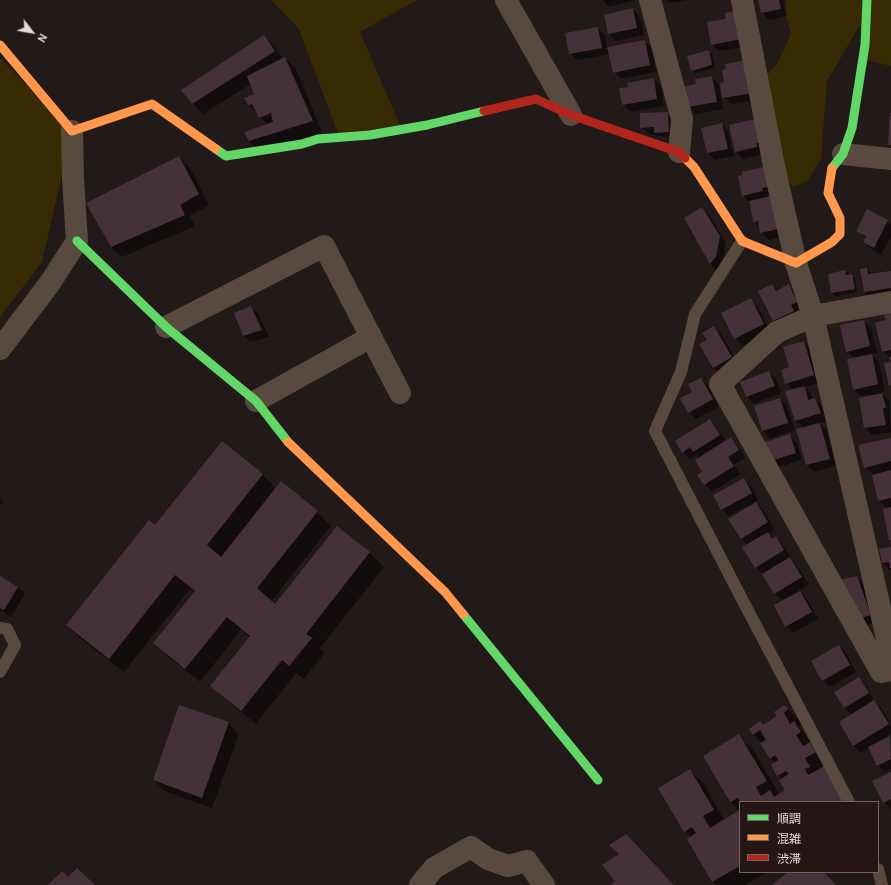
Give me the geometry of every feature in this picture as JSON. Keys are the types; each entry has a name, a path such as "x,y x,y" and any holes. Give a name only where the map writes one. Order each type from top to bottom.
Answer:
{"street":[{"path":"506,0 571,115"},
{"path":"650,0 682,119 679,152"},
{"path":"742,0 775,171 796,263 813,316 891,656"},
{"path":"796,263 832,242 840,234 840,218 828,193 831,170 843,154 852,128 864,59 867,0"},
{"path":"0,45 72,131 77,241 50,283 0,349"},
{"path":"72,131 152,104 226,156 302,144 318,139 370,135 427,125 536,99 571,115 679,152 694,167 742,241 796,263"},
{"path":"843,154 891,159"},
{"path":"77,241 166,327 256,401 283,437 445,592 598,780"},
{"path":"166,327 324,246 400,393"},
{"path":"891,302 813,316 777,332 720,384 881,672 891,670"},
{"path":"256,401 371,337"},
{"path":"420,885 434,868 471,847 488,859 508,866 527,861 544,885"}],"lane":[{"path":"742,241 695,314 681,372 655,431 848,801"},
{"path":"0,628 7,629 15,645 0,672"},
{"path":"879,873 882,885"}],"shaded area":[{"path":"271,0 417,0 360,32 402,130 340,139 299,29"},
{"path":"783,0 891,0 891,66 863,59 860,25 827,81 821,159 807,181 794,187 775,171 759,81 777,64 791,34"},
{"path":"0,58 72,131 42,262 0,317"}],"building":[{"path":"758,0 779,0 781,9 761,13"},
{"path":"633,8 637,28 608,34 604,15"},
{"path":"738,11 742,39 711,45 707,22 726,19 725,13"},
{"path":"598,27 602,48 569,54 565,33"},
{"path":"264,35 275,51 192,104 181,90"},
{"path":"645,40 650,65 613,73 607,47"},
{"path":"709,50 712,65 691,71 687,56"},
{"path":"285,57 313,121 249,141 244,132 273,122 271,113 259,118 252,104 248,105 244,98 254,94 247,76"},
{"path":"748,60 753,93 722,98 720,83 724,82 722,70 726,69 725,64"},
{"path":"712,76 717,102 688,107 685,86 696,84 695,79"},
{"path":"654,78 657,99 622,105 619,88 628,87 627,83"},
{"path":"668,112 669,132 654,133 654,127 640,128 640,113"},
{"path":"890,113 891,145 888,145"},
{"path":"755,119 760,143 756,143 757,147 735,152 729,125"},
{"path":"722,123 728,149 707,153 701,128"},
{"path":"179,156 199,194 180,205 185,215 111,247 86,203"},
{"path":"767,166 771,186 762,188 763,191 742,196 738,176 743,175 742,172"},
{"path":"775,195 782,228 760,233 758,220 754,223 749,201"},
{"path":"702,207 720,236 716,257 710,264 684,218"},
{"path":"867,209 888,220 874,248 863,242 866,236 856,231"},
{"path":"867,268 868,274 891,271 891,288 864,292 860,269"},
{"path":"845,270 846,275 852,274 855,289 831,293 828,274"},
{"path":"772,284 776,291 789,284 797,302 791,305 794,311 773,321 758,291"},
{"path":"751,298 764,324 734,339 721,313"},
{"path":"251,306 262,330 243,336 234,313"},
{"path":"891,313 891,350 882,352 875,323 885,320 884,315"},
{"path":"864,320 870,346 846,352 840,325"},
{"path":"714,326 732,357 713,368 699,344 707,340 702,333"},
{"path":"804,341 814,375 785,384 781,370 789,367 783,347"},
{"path":"872,354 878,384 853,390 847,359"},
{"path":"889,357 891,357 891,385 889,386 884,363 890,362"},
{"path":"769,371 775,386 746,397 740,382"},
{"path":"701,378 713,399 688,413 680,398 692,392 688,384"},
{"path":"805,386 808,400 815,398 821,413 795,421 785,391"},
{"path":"882,393 886,407 883,409 886,425 864,428 859,398"},
{"path":"780,398 788,423 762,431 754,406"},
{"path":"710,419 720,435 693,452 690,447 682,453 675,441"},
{"path":"820,423 830,459 806,465 796,429"},
{"path":"790,434 796,453 771,461 765,442"},
{"path":"731,437 739,450 728,457 734,466 704,485 697,475 702,472 695,460"},
{"path":"891,438 891,461 864,468 858,445"},
{"path":"222,441 263,474 207,545 221,557 281,481 318,511 257,588 275,604 337,526 370,552 306,634 312,638 289,666 282,660 241,711 210,686 250,636 227,617 185,669 153,643 195,591 175,575 109,659 66,625 149,520 155,525"},
{"path":"891,470 891,498 878,501 872,475"},
{"path":"744,478 752,493 721,510 713,495"},
{"path":"756,502 768,522 741,539 728,519"},
{"path":"891,507 891,540 889,541 883,509"},
{"path":"768,532 772,539 776,536 784,550 755,568 742,547"},
{"path":"891,547 890,568 889,562 882,563 879,549"},
{"path":"790,557 802,577 774,594 762,574"},
{"path":"0,576 18,587 4,610 0,608"},
{"path":"857,576 871,615 858,619 838,580"},
{"path":"800,591 812,612 785,627 774,605"},
{"path":"839,645 850,665 822,681 811,661"},
{"path":"859,677 869,693 844,708 834,692"},
{"path":"874,700 889,724 853,746 839,722"},
{"path":"179,705 229,722 202,798 153,780"},
{"path":"785,705 788,709 784,713 790,724 794,721 801,732 796,735 803,746 810,742 816,752 805,758 810,767 805,769 808,775 828,764 847,801 740,801 738,798 730,802 703,756 739,734 767,781 756,787 761,796 770,790 774,797 785,790 779,780 789,774 786,771 777,776 771,765 778,760 775,755 770,759 760,743 766,740 760,730 753,735 749,729 760,721 763,725 777,716 774,712"},
{"path":"890,736 891,759 877,766 868,747"},
{"path":"690,769 714,810 703,816 710,828 739,811 739,867 712,882 687,839 696,833 692,827 684,832 658,788"},
{"path":"891,772 891,799 883,803 872,781"},
{"path":"626,834 674,885 610,885 615,881 602,865 619,854 609,845"},
{"path":"77,868 95,885 48,885 62,871 68,877"},
{"path":"787,873 825,873 836,885 772,885"}],"traffic: fast":[{"path":"832,168 843,154 852,128 865,45 867,0"},
{"path":"216,149 226,156 302,144 318,139 370,135 427,125 484,111"},
{"path":"77,241 166,327 256,401 288,442"},
{"path":"463,614 598,780"}],"traffic: slow":[{"path":"0,45 72,131 152,104 216,149"},
{"path":"685,158 694,167 742,241 796,263 832,242 840,234 840,218 828,193 832,168"},
{"path":"288,442 445,592 463,614"}],"traffic: jam":[{"path":"484,111 536,99 571,115 679,152 685,158"}]}
